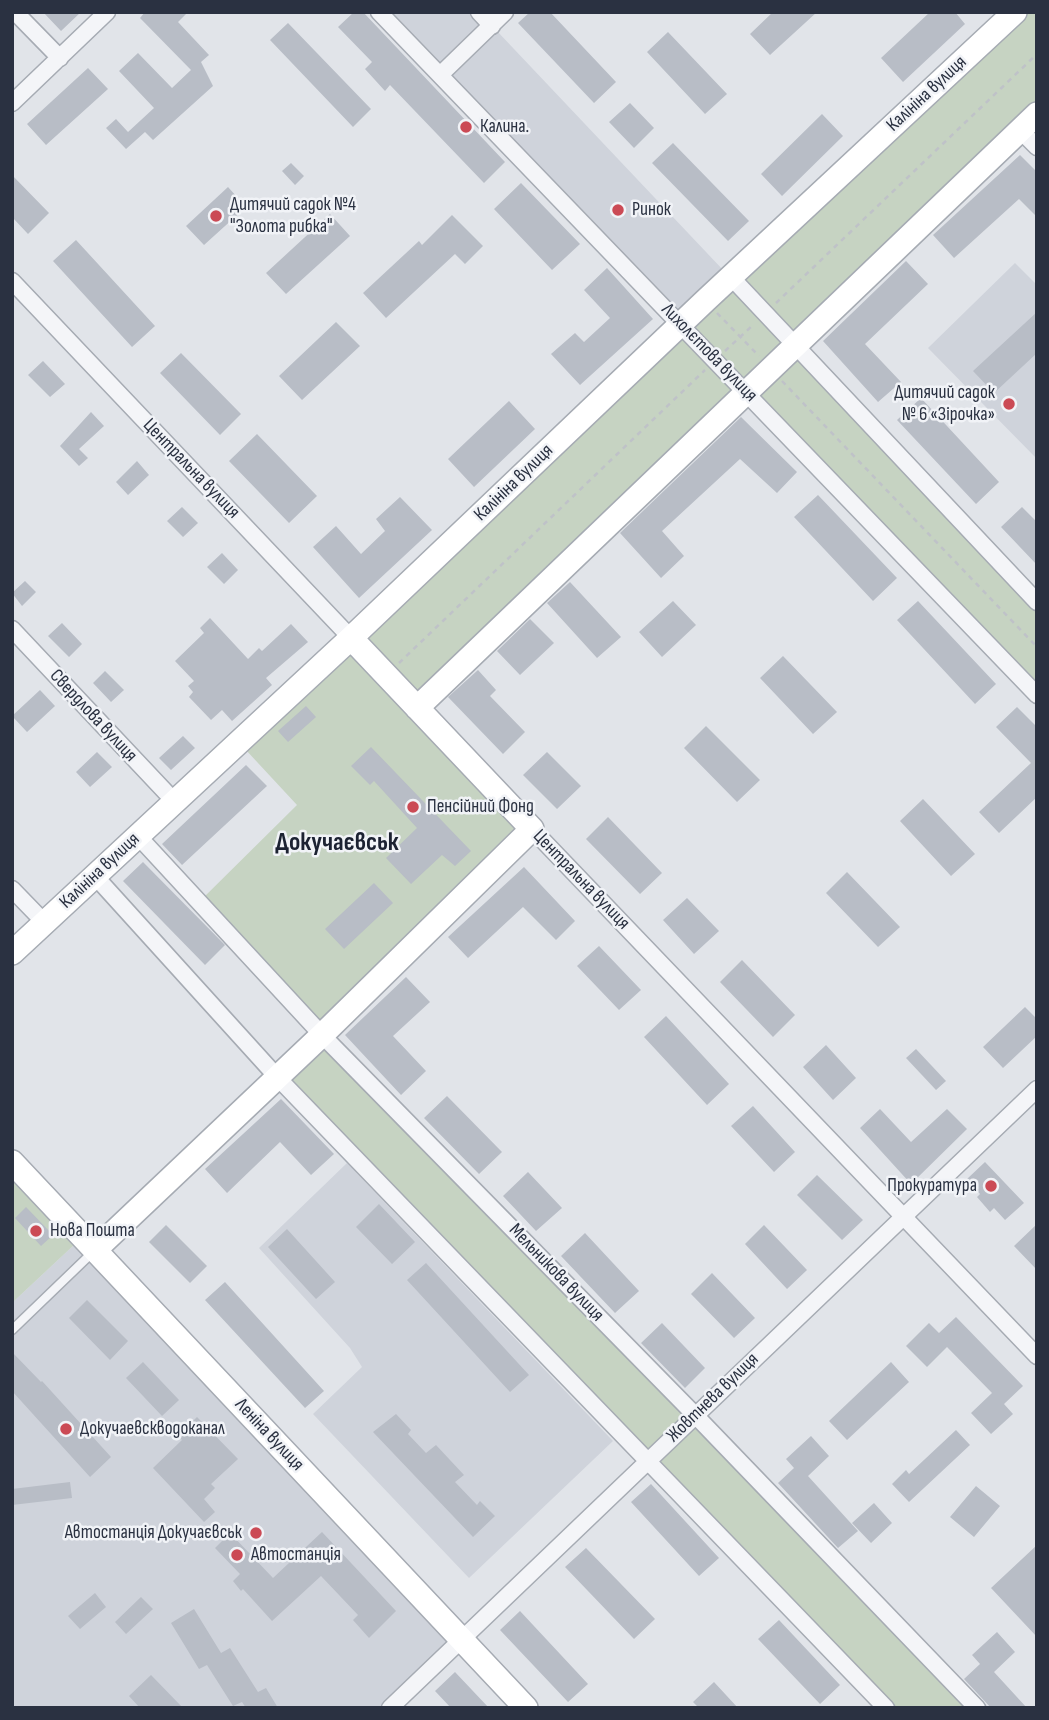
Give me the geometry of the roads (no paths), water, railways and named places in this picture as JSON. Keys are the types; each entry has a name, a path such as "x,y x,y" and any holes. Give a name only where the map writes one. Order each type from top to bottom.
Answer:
{"main road":[{"name":"Калініна вулиця","path":"12,953 351,638 731,276 1015,12"},
{"path":"417,708 1028,122"},
{"name":"Центральна вулиця","path":"351,638 532,830"},
{"path":"95,1250 278,1078 532,830"},
{"name":"Леніна вулиця","path":"12,1162 526,1708"}],"street":[{"path":"15,12 60,58"},
{"path":"12,103 107,12"},
{"name":"Лихолєтова вулиця","path":"379,12 1037,695"},
{"path":"479,12 492,26"},
{"path":"440,75 505,12"},
{"path":"1028,122 1037,147"},
{"path":"731,276 1037,601"},
{"name":"Центральна вулиця","path":"12,281 351,638"},
{"name":"Свердлова вулиця","path":"12,629 175,802"},
{"name":"Центральна вулиця","path":"532,830 1037,1356"},
{"name":"Мельникова вулиця","path":"138,836 322,1035 695,1415 977,1708"},
{"path":"95,876 278,1078 886,1708"},
{"path":"12,888 45,923"},
{"name":"Жовтнева вулиця","path":"390,1708 1037,1089"}],"lane":[{"path":"12,1330 95,1250"}],"place":[{"name":"Калина.","path":"466,127"},
{"name":"Ринок","path":"618,210"},
{"name":"Дитячий садок №4 \"Золота рибка\"","path":"216,216"},
{"name":"Дитячий садок № 6 «Зірочка»","path":"1009,404"},
{"name":"Пенсійний Фонд","path":"413,807"},
{"name":"Прокуратура","path":"991,1186"},
{"name":"Нова Пошта","path":"36,1231"},
{"name":"Докучаевскводоканал","path":"66,1429"},
{"name":"Автостанція Докучаєвськ","path":"256,1533"},
{"name":"Автостанція","path":"237,1555"}],"district":[{"name":"Докучаєвськ","path":"337,843"}]}
